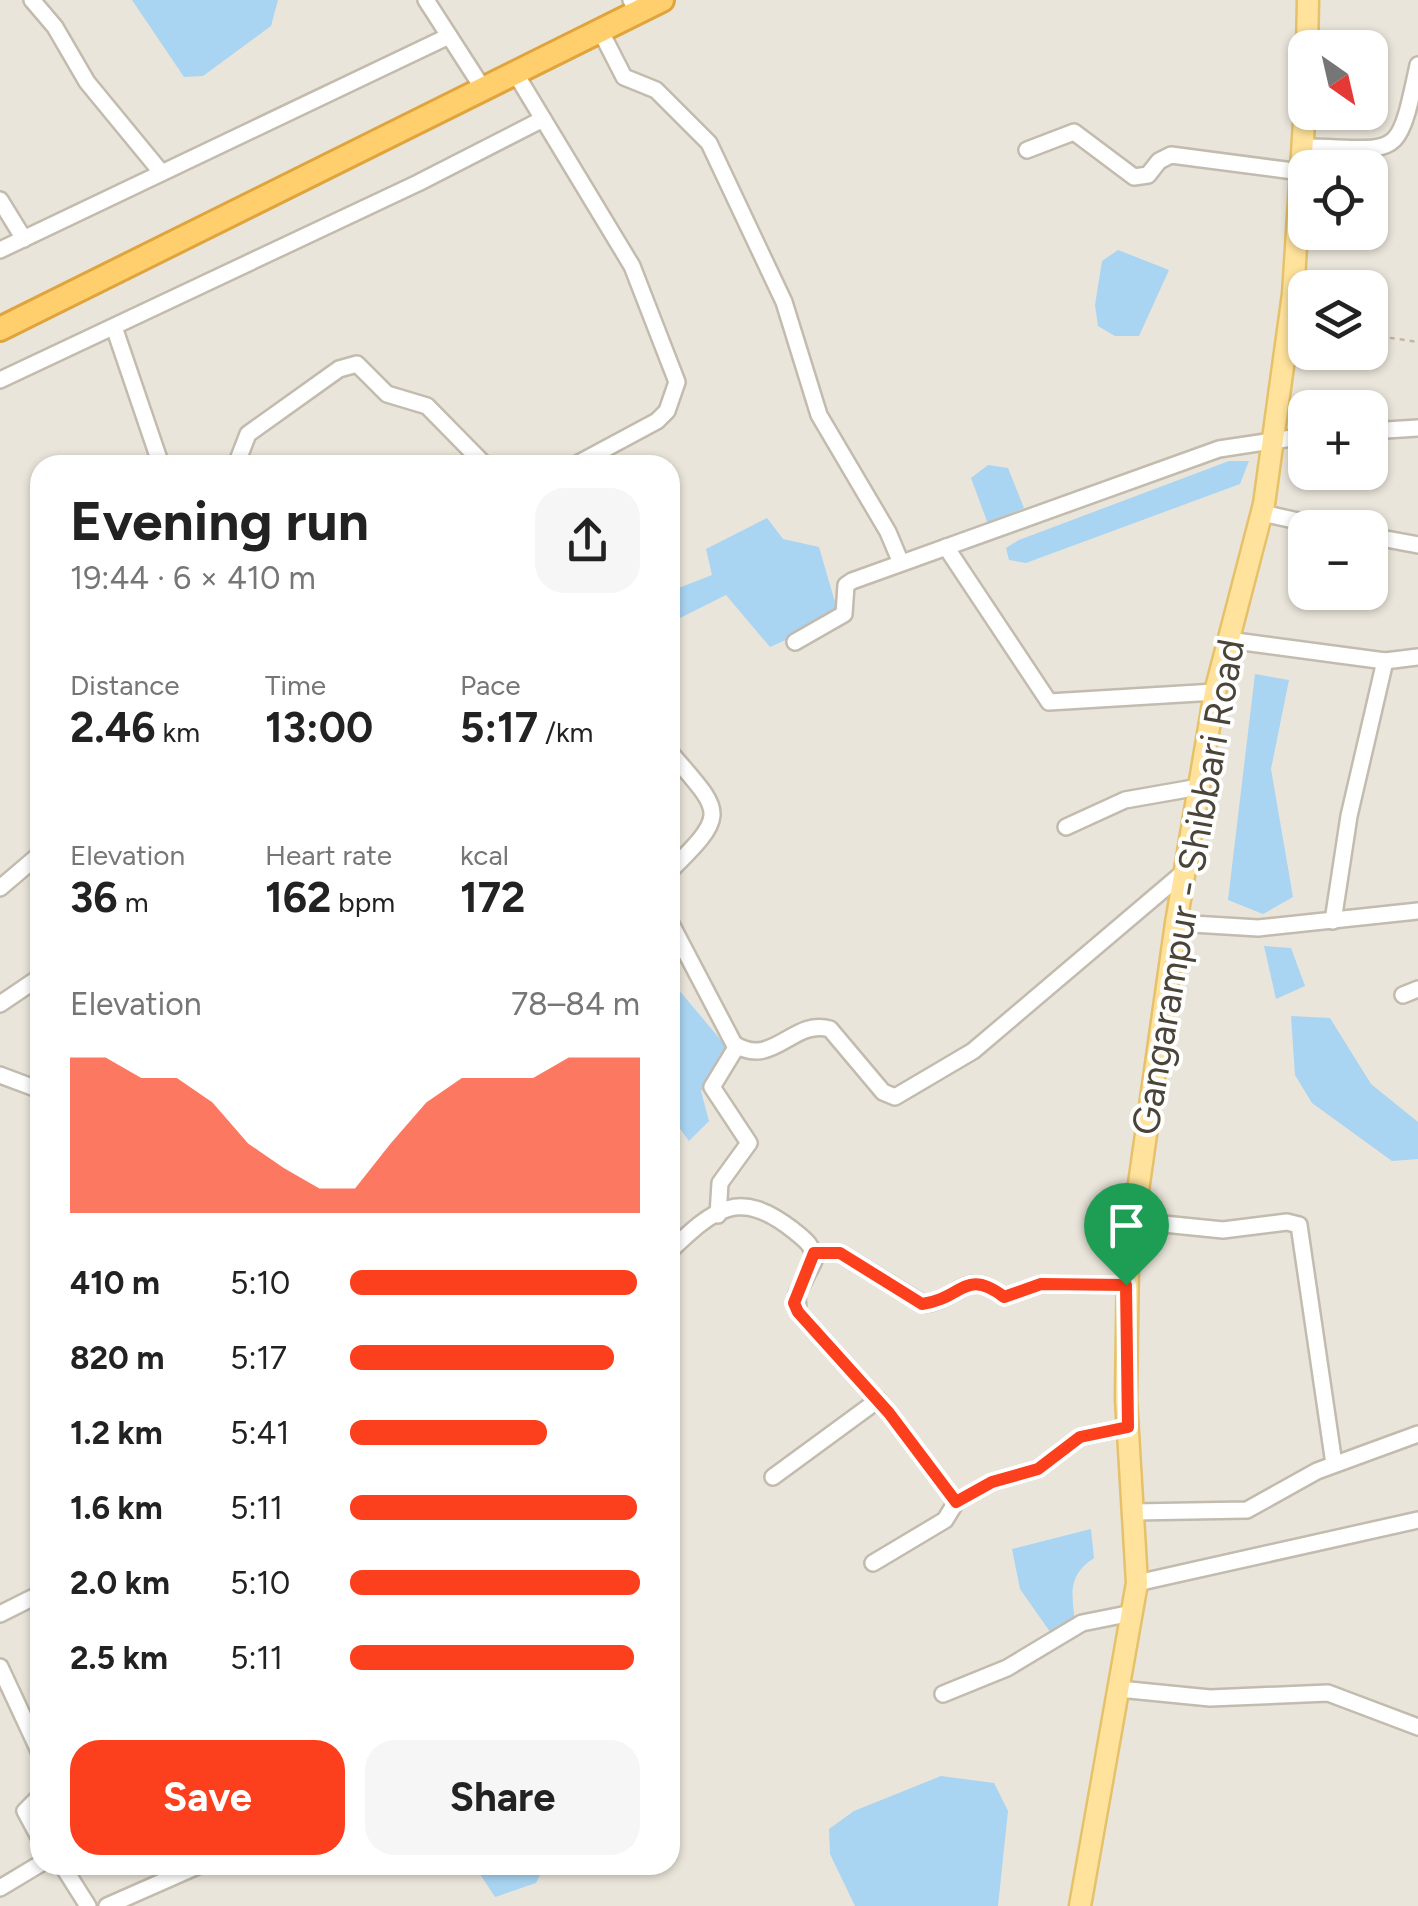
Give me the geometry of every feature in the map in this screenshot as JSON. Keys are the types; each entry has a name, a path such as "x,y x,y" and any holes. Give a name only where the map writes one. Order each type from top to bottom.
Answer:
{"highway":[{"path":"0,313 480,82 514,71 662,0"},
{"path":"0,329 633,1"}],"main road":[{"path":"1307,30 1308,0"},
{"name":"Gangarampur - Shibbari Road","path":"1303,150 1304,130"},
{"name":"Gangarampur - Shibbari Road","path":"1080,1906 1137,1582 1128,1427 1126,1285 1134,1221 1176,923 1215,692 1262,514 1296,250"}],"street":[{"path":"32,0 54,27 87,82 161,172"},
{"path":"426,0 480,82"},
{"path":"600,30 624,77 656,90 709,143 784,302 819,415 888,532 901,563"},
{"path":"0,250 449,36"},
{"path":"1303,147 1375,148 1398,141 1404,131 1418,65"},
{"path":"514,71 637,276 678,382 667,411 657,421 594,455"},
{"path":"0,380 543,119"},
{"path":"1027,150 1074,132 1134,176 1148,174 1158,161 1172,155 1288,170"},
{"path":"0,200 24,238"},
{"path":"114,327 158,455"},
{"path":"240,455 248,434 340,369 357,364 386,394 427,406 475,455"},
{"path":"1388,430 1418,428"},
{"path":"795,642 844,614 846,584 1219,449 1288,437"},
{"path":"1262,514 1288,519"},
{"path":"1388,540 1418,546"},
{"path":"946,547 1050,702 1215,692"},
{"path":"1228,640 1385,661 1418,657"},
{"path":"1333,920 1349,816 1385,661"},
{"path":"680,764 709,798 714,819 709,833 680,861"},
{"path":"1066,826 1126,800 1199,787"},
{"path":"0,888 30,862"},
{"path":"680,942 726,1035 737,1046 767,1052 818,1025 838,1035 882,1092 895,1097 983,1044 1184,872"},
{"path":"1176,923 1258,928 1418,911"},
{"path":"0,1004 30,984"},
{"path":"718,1215 720,1183 749,1142 712,1088 737,1046"},
{"path":"0,1075 30,1086"},
{"path":"680,1241 695,1227 718,1215 746,1205 758,1206 805,1239 814,1253"},
{"path":"1134,1221 1205,1230 1288,1222 1298,1225 1334,1464"},
{"path":"814,1253 840,1253 922,1304 978,1282 990,1285 1004,1297 1041,1284 1126,1285"},
{"path":"814,1253 794,1303 798,1312 878,1400 956,1502"},
{"path":"773,1477 878,1400"},
{"path":"873,1563 945,1520 956,1502 992,1482 1038,1469 1080,1437 1128,1427"},
{"path":"1134,1512 1247,1510 1334,1464 1418,1434"},
{"path":"1137,1582 1418,1520"},
{"path":"0,1614 30,1599"},
{"path":"943,1694 1007,1668 1082,1622 1132,1613"},
{"path":"0,1668 30,1731"},
{"path":"1119,1689 1210,1698 1328,1693 1418,1727"},
{"path":"0,1888 30,1870"},
{"path":"68,1875 88,1906"},
{"path":"107,1906 177,1875"}],"path":[{"path":"1388,338 1418,342"}],"shaded area":[{"path":"0,0 1418,0 1418,1906 0,1906"}],"water":[{"path":"132,0 278,0 271,26 203,76 184,77"},
{"path":"1118,250 1169,270 1139,336 1115,336 1098,326 1095,305 1102,261"},
{"path":"1229,461 1249,461 1240,484 1026,563 1009,560 1006,548 1019,540"},
{"path":"988,465 1008,468 1024,508 988,524 971,478"},
{"path":"767,518 783,539 819,547 839,616 770,647 726,595 680,618 680,587 712,575 706,549"},
{"path":"1255,674 1289,680 1271,769 1293,897 1263,914 1228,900"},
{"path":"1264,946 1291,948 1305,986 1276,999"},
{"path":"680,991 730,1051 701,1091 709,1121 689,1141 680,1129"},
{"path":"1291,1016 1330,1018 1371,1084 1418,1122 1418,1159 1392,1161 1312,1103 1295,1075"},
{"path":"1091,1529 1094,1558 1079,1572 1073,1586 1075,1623 1053,1636 1020,1589 1012,1549"},
{"path":"941,1776 994,1783 1008,1811 998,1906 855,1906 830,1854 829,1829 854,1811"},
{"path":"481,1875 540,1875 536,1883 495,1897"}],"route":[{"path":"814,1253 848,1256 922,1304 978,1282 985,1282 1004,1297 1041,1284 1126,1285 1128,1427 1080,1437 1038,1469 982,1486 956,1502 889,1413 794,1303 814,1253"}]}
